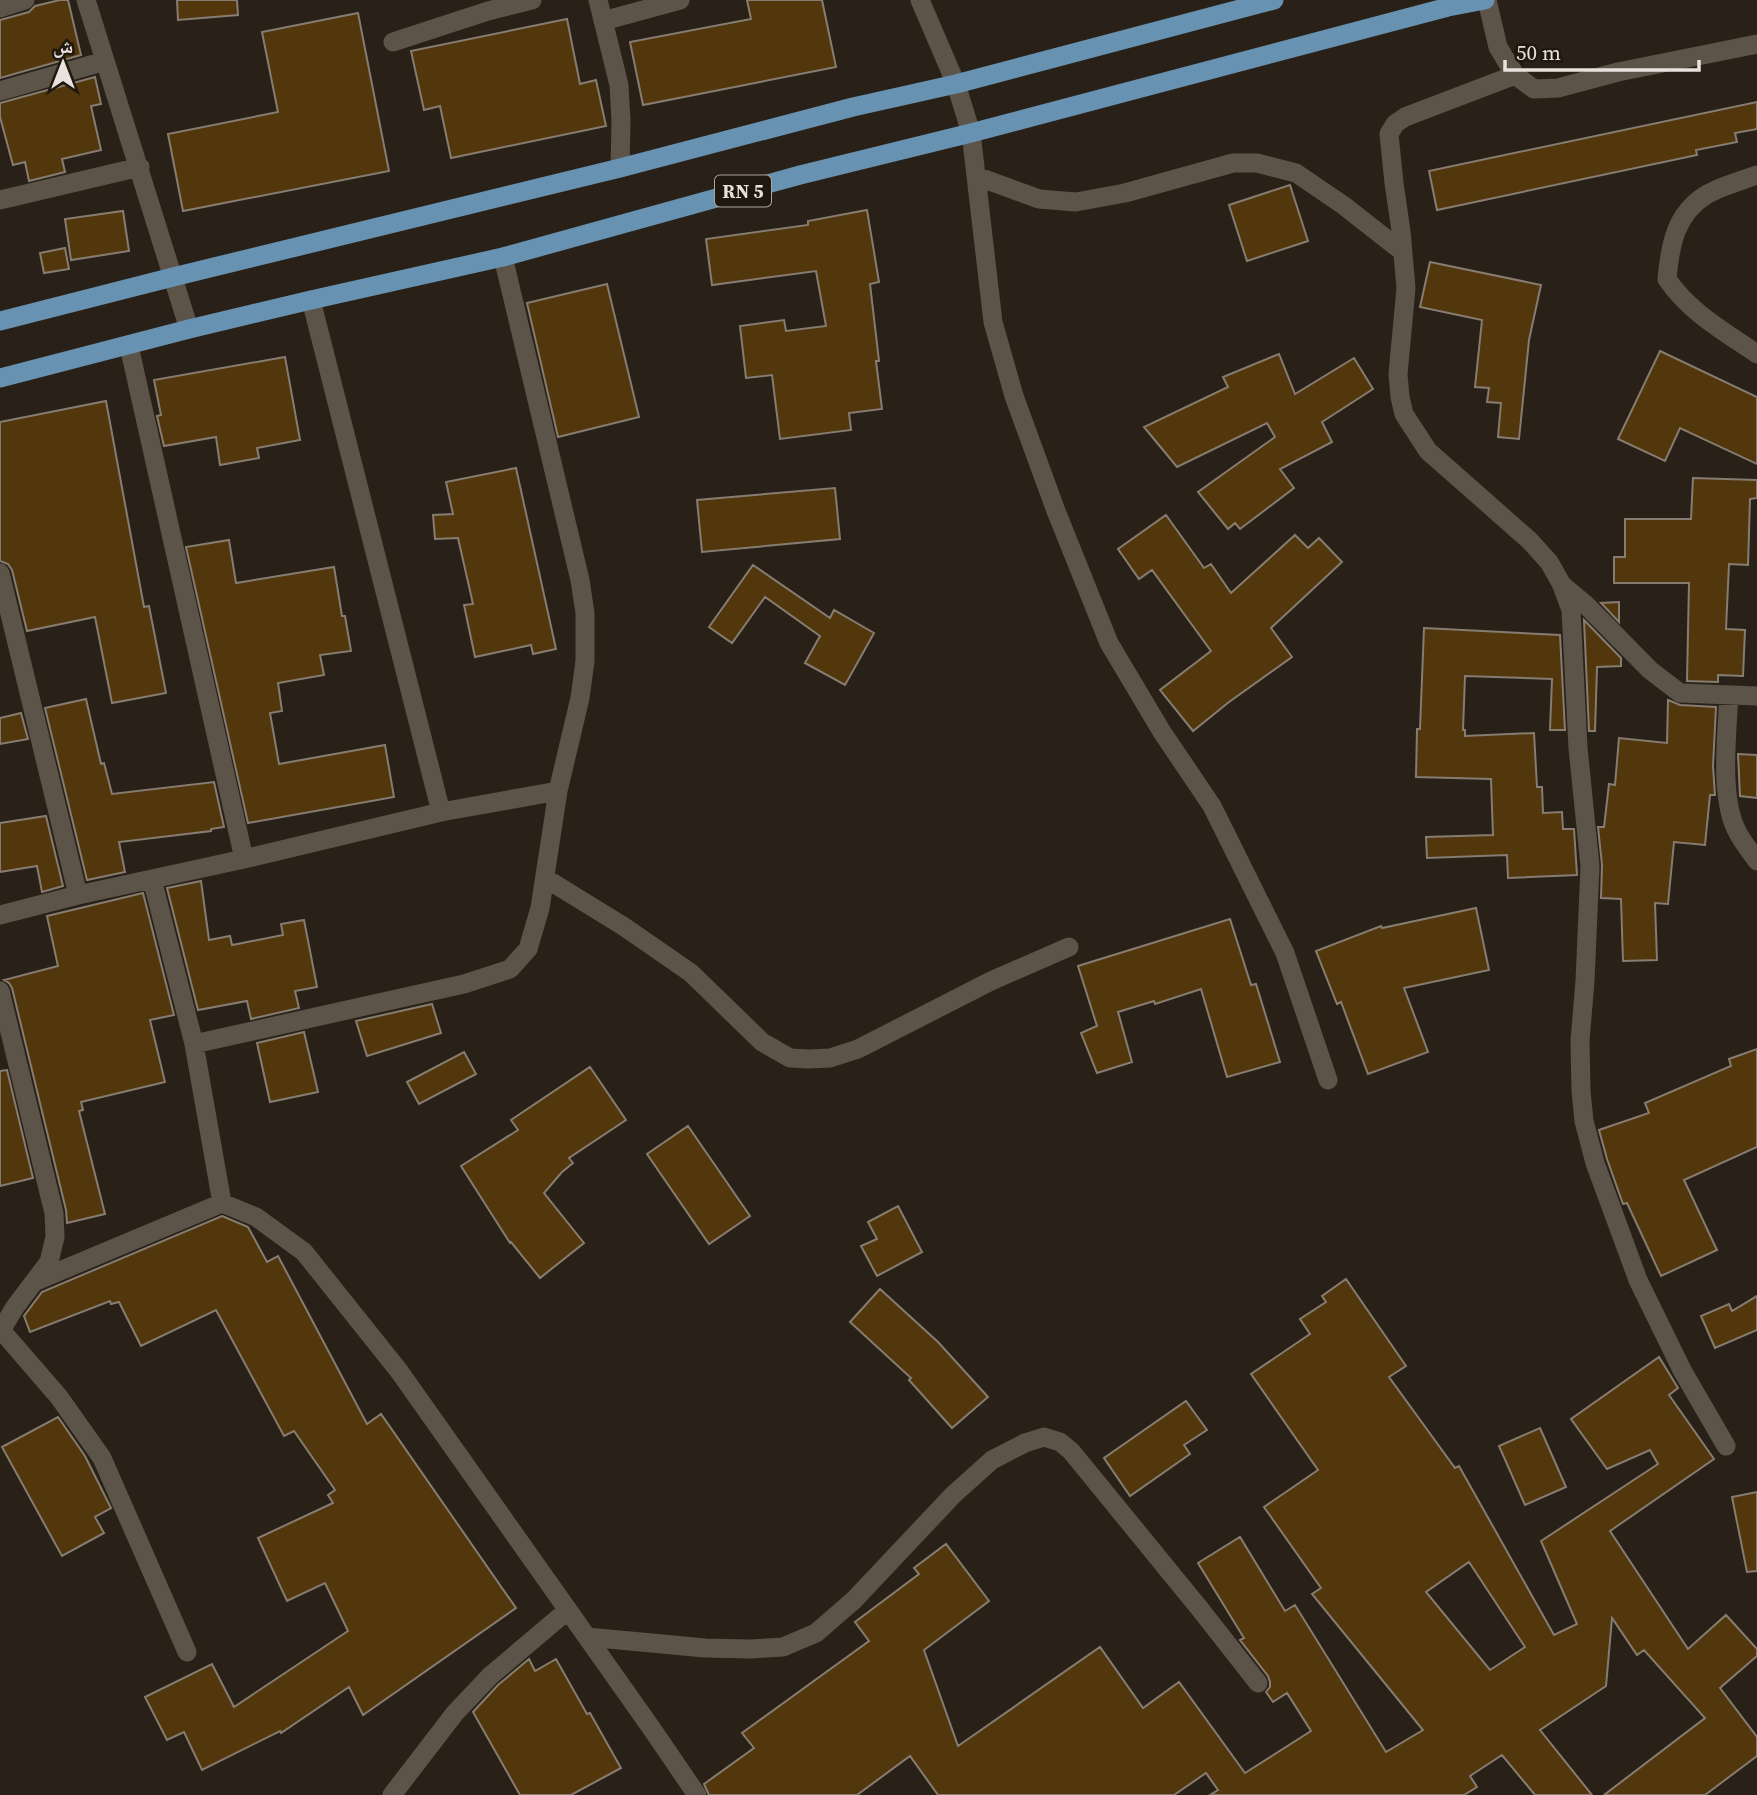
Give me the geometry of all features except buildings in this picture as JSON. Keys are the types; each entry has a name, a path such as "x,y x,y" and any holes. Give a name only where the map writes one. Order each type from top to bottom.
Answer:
{"main road":[{"name":"RN 5","path":"0,321 620,169 1274,0"},
{"name":"RN 5","path":"0,379 311,300 503,257 800,175 971,133 1448,7 1486,0"}],"street":[{"path":"0,8 25,0"},
{"path":"86,0 189,330"},
{"path":"393,41 532,0"},
{"path":"598,0 619,85 620,169"},
{"path":"603,21 680,0"},
{"path":"920,0 956,84 971,133 993,322 1014,396 1056,511 1109,643 1162,732 1212,806 1285,953 1328,1080"},
{"path":"1486,0 1498,47 1515,75 1534,89 1558,88 1618,72 1757,44"},
{"path":"0,91 105,61"},
{"path":"1515,75 1405,117 1395,124 1390,134 1406,288 1398,374 1400,397 1404,414 1428,451 1529,540 1549,562 1561,583 1571,610 1578,748 1590,866 1580,1041 1584,1121 1595,1163 1638,1280 1682,1370 1726,1446"},
{"path":"976,176 1039,199 1076,202 1125,194 1233,163 1257,163 1296,173 1343,205 1403,252"},
{"path":"0,200 140,167"},
{"path":"1757,176 1708,194 1689,208 1678,226 1670,254 1667,279 1688,305 1757,354"},
{"path":"194,1044 464,984 510,969 527,949 533,936 540,908 558,792 580,698 585,661 584,613 577,567 503,257"},
{"path":"311,300 441,812"},
{"path":"129,346 244,859"},
{"path":"0,573 78,895"},
{"path":"1561,583 1586,604 1643,663 1680,693 1757,696"},
{"path":"1729,695 1726,773 1728,803 1736,831 1757,860"},
{"path":"0,915 441,812 558,792"},
{"path":"545,878 623,926 691,973 762,1042 790,1058 830,1058 858,1049 991,981 1069,947"},
{"path":"152,879 194,1044 222,1203"},
{"path":"0,990 54,1213 55,1237 49,1262 15,1307 1,1331 59,1397 103,1458 187,1652"},
{"path":"36,1281 222,1203 256,1217 304,1252 399,1371 696,1795"},
{"path":"587,1637 705,1648 750,1649 783,1647 816,1633 854,1600 953,1495 992,1460 1025,1443 1044,1437 1060,1442 1071,1451 1258,1683"},
{"path":"392,1795 455,1713 490,1676 568,1610"}]}
